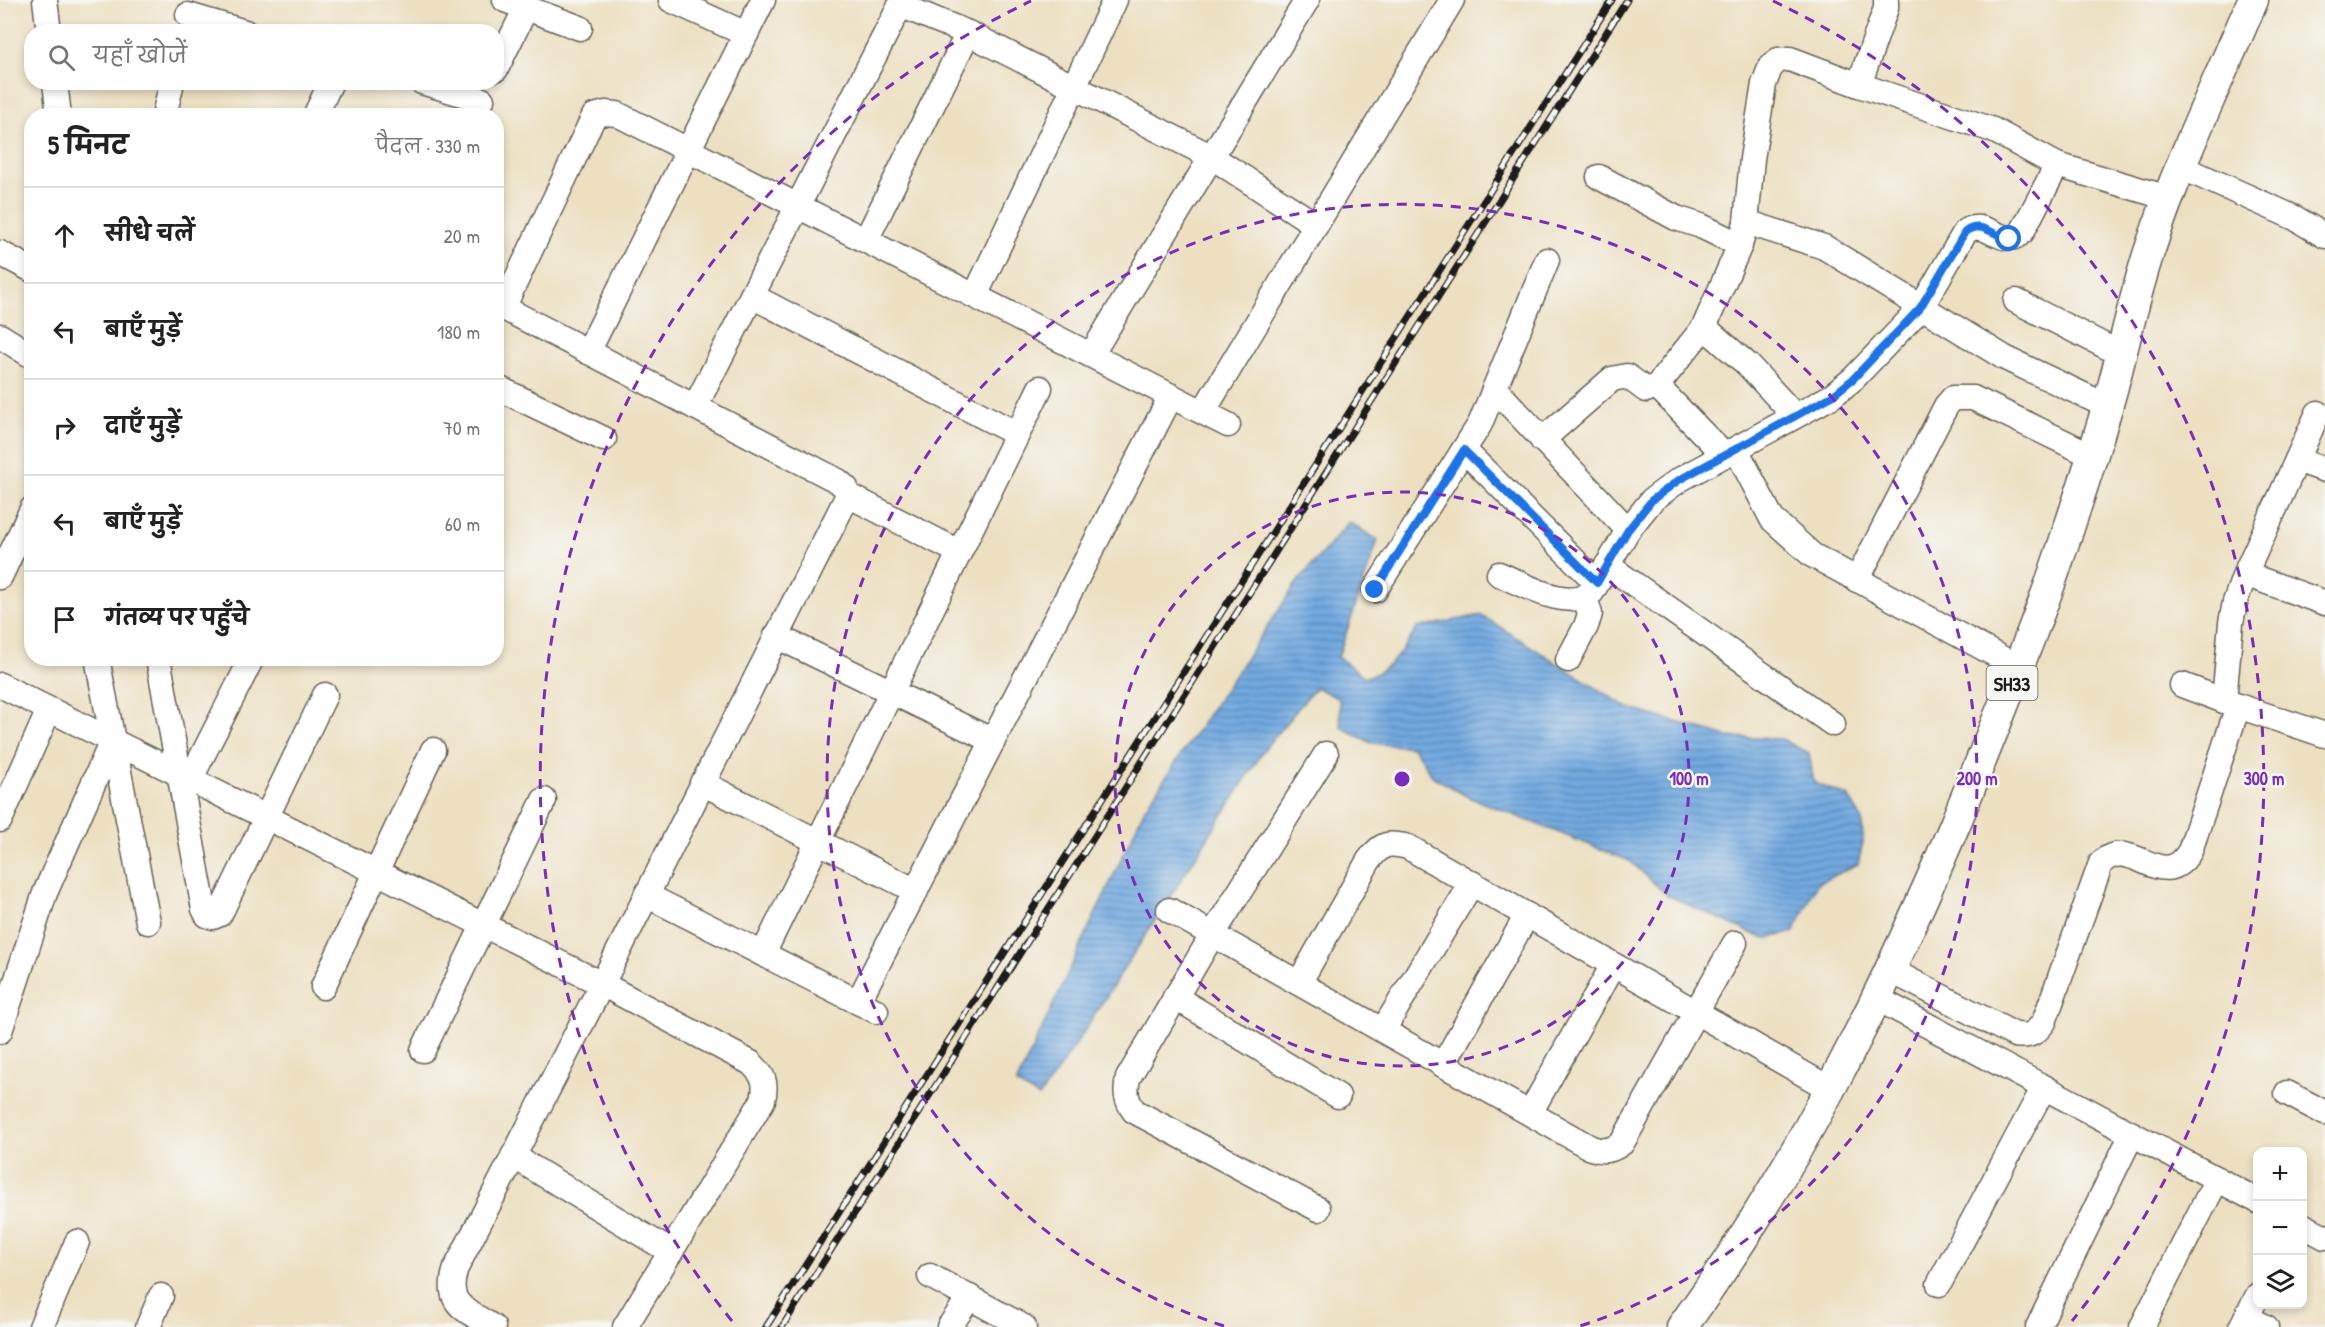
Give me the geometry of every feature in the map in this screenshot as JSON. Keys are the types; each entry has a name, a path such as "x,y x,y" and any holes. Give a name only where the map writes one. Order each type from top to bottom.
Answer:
{"main road":[{"name":"SH33","path":"1682,1327 1727,1265 1799,1149 1923,900 2049,585 2108,406 2135,298 2168,198 2253,0"}],"street":[{"path":"45,0 48,24"},
{"path":"671,0 746,34"},
{"path":"588,352 763,0"},
{"path":"975,296 1115,0"},
{"path":"1091,355 1307,0"},
{"path":"1203,412 1452,0"},
{"path":"1859,85 1886,8 1886,0"},
{"path":"695,407 901,3 968,33 1212,157 1316,225"},
{"path":"504,43 516,4 580,27"},
{"path":"188,16 216,24"},
{"path":"866,240 968,33"},
{"path":"1542,440 1612,379 1627,376 1646,390 1657,386 1704,327 1743,234 1764,84 1770,68 1778,60 1790,59 1993,130 2057,165 2168,198"},
{"path":"56,90 58,108"},
{"path":"166,108 170,90"},
{"path":"319,108 327,90"},
{"path":"450,90 482,99"},
{"path":"504,298 594,116 605,112 617,114 1228,425"},
{"path":"1499,574 1559,599 1577,600 1597,582 1628,530 1652,500 1679,480 1832,396 1853,379 1920,308 1965,232 1971,227 1981,227 2009,239 2016,238 2022,232 2057,165"},
{"path":"2181,167 2322,228"},
{"path":"1599,177 1676,218 1701,226 1824,247 1920,308 2005,358 2108,406"},
{"path":"0,253 24,266"},
{"path":"1375,590 1480,424 1547,260"},
{"path":"752,296 1017,434"},
{"path":"2016,301 2121,354"},
{"path":"493,1327 454,1299 451,1284 456,1268 848,495 846,488 838,481 504,308"},
{"path":"1704,327 1748,366 1796,416"},
{"path":"0,336 24,351"},
{"path":"1657,386 1730,452 1772,519 1812,555 2018,667"},
{"path":"764,954 1040,388"},
{"path":"1495,389 1628,530"},
{"path":"504,391 604,439"},
{"path":"646,895 867,1006 916,891 1171,396"},
{"path":"1857,580 1946,406 1953,398 1972,398 2091,455"},
{"path":"1890,970 2015,1035 2026,1036 2036,1033 2044,1022 2101,863 2109,855 2119,854 2159,867 2173,867 2183,861 2190,851 2231,704 2231,622 2235,603 2245,574 2318,413"},
{"path":"1464,450 1597,582 1833,724"},
{"path":"2297,460 2325,470"},
{"path":"848,495 959,552"},
{"path":"0,577 9,533 24,517"},
{"path":"2245,574 2325,603"},
{"path":"1568,660 1586,626 1597,582"},
{"path":"776,636 993,741"},
{"path":"98,666 148,922"},
{"path":"160,666 184,777 204,909 207,915 213,917 220,914 325,695"},
{"path":"184,777 247,666"},
{"path":"0,685 602,984 752,1063 764,1076 766,1087 763,1100 625,1327"},
{"path":"2182,685 2325,735"},
{"path":"0,820 49,710"},
{"path":"0,1031 45,893 112,741"},
{"path":"323,987 433,750"},
{"path":"1318,1209 1134,1111 1128,1102 1125,1090 1128,1078 1175,997 1326,754"},
{"path":"702,783 916,891"},
{"path":"423,1050 544,800"},
{"path":"1299,983 1369,860 1378,848 1391,843 1408,847 1830,1089"},
{"path":"1383,1030 1472,883"},
{"path":"1169,910 1592,1148 1602,1151 1612,1150 1622,1143 1735,943"},
{"path":"1443,1065 1527,915"},
{"path":"1530,1113 1613,965"},
{"path":"1175,997 1338,1096"},
{"path":"1876,998 2253,1198"},
{"path":"1939,1284 2044,1087"},
{"path":"2287,1093 2325,1113"},
{"path":"2038,1327 2132,1134"},
{"path":"513,1156 670,1252"},
{"path":"2142,1327 2217,1179"},
{"path":"2307,1228 2325,1237"},
{"path":"40,1327 78,1242"},
{"path":"930,1276 1024,1327"},
{"path":"148,1327 161,1296"},
{"path":"949,1327 970,1297"},
{"path":"2251,1324 2255,1309"}],"water":[{"path":"1349,522 1378,540 1338,657 1365,677 1374,675 1389,665 1402,651 1417,628 1481,615 1628,708 1728,737 1781,739 1809,753 1814,783 1848,796 1862,819 1863,843 1858,864 1817,884 1794,932 1764,939 1667,895 1630,861 1466,796 1432,776 1413,747 1371,743 1341,727 1339,699 1316,687 1266,747 1070,1053 1039,1097 1016,1084 1145,808 1298,581"}],"railway":[{"path":"766,1327 1612,0"},
{"path":"782,1327 1627,0"}],"route":[{"path":"1375,590 1464,450 1597,583 1628,530 1652,500 1679,480 1832,396 1853,379 1920,308 1965,232 1971,227 1981,227 2009,239"}]}
